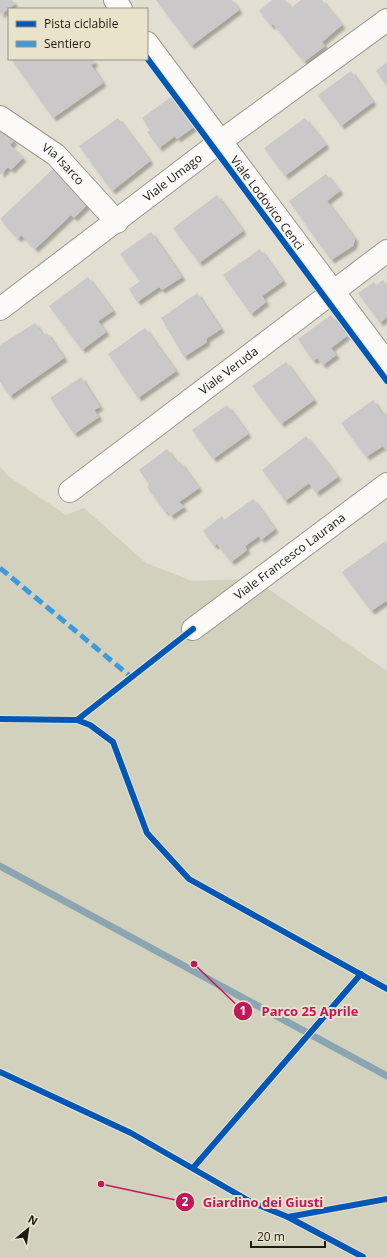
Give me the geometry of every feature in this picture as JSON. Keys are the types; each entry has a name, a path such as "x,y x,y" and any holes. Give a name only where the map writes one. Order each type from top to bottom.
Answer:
{"street":[{"path":"114,0 120,8"},
{"name":"Viale Umago","path":"0,309 117,222 221,141 387,20"},
{"name":"Viale Lodovico Cenci","path":"148,44 387,363"},
{"name":"Via Isarco","path":"0,117 56,155 117,222"},
{"name":"Viale Veruda","path":"70,491 332,291 387,251"},
{"name":"Viale Francesco Laurana","path":"193,628 387,484"}],"green space":[{"path":"0,466 8,476 66,515 84,508 146,563 192,581 254,579 387,671 387,1257 0,1257"}],"building":[{"path":"0,0 12,0 15,4 0,15"},
{"path":"156,0 232,0 239,10 191,46"},
{"path":"272,0 285,0 291,8 301,0 322,0 342,25 322,42 325,46 304,62 273,24 271,26 259,11"},
{"path":"12,60 93,60 95,63 91,65 103,83 53,118"},
{"path":"387,62 387,86 376,71"},
{"path":"351,71 373,102 341,126 318,95"},
{"path":"171,97 194,127 177,139 175,136 159,148 147,132 150,130 142,118"},
{"path":"118,118 150,161 112,191 79,146"},
{"path":"305,118 326,145 285,176 264,148"},
{"path":"0,126 14,141 10,145 23,158 11,170 8,167 0,175"},
{"path":"55,167 89,203 74,218 71,215 35,249 21,235 18,239 0,219"},
{"path":"326,174 340,191 327,201 355,239 353,246 331,260 289,201"},
{"path":"217,195 243,231 199,263 173,228"},
{"path":"151,232 182,277 162,290 159,287 137,302 129,289 140,281 120,254"},
{"path":"260,249 283,281 262,296 266,302 251,314 223,275"},
{"path":"88,277 113,311 98,321 106,332 82,350 49,306"},
{"path":"383,280 387,287 387,317 380,323 358,293 374,282 376,285"},
{"path":"197,293 221,329 206,339 207,342 184,357 161,318"},
{"path":"331,315 347,336 331,348 336,355 323,365 317,358 313,361 298,339"},
{"path":"35,323 43,335 47,333 64,358 10,396 0,382 0,345"},
{"path":"145,328 176,371 138,398 108,354"},
{"path":"286,362 314,400 281,424 252,386"},
{"path":"81,377 100,407 94,410 99,417 74,434 50,398"},
{"path":"373,400 383,415 387,412 387,452 383,446 366,457 341,423"},
{"path":"227,405 248,434 213,459 192,430"},
{"path":"306,436 338,477 316,493 309,483 285,501 262,470"},
{"path":"167,449 178,464 180,462 199,488 179,502 184,507 171,516 167,511 165,512 147,487 149,484 139,470"},
{"path":"253,499 275,529 261,540 259,536 245,546 247,550 231,562 217,544 214,546 203,531 222,516 224,520"},
{"path":"385,541 387,544 387,602 386,601 371,611 342,572"}],"waterway":[{"path":"0,866 387,1076"}],"marked path":[{"path":"0,568 131,677"}],"cycle path":[{"path":"148,59 387,381"},
{"path":"77,720 193,629"},
{"path":"0,719 77,720 90,725 113,742 147,833 189,879 387,989"},
{"path":"193,1168 361,974"},
{"path":"0,1072 131,1133 251,1202 288,1217 363,1257"},
{"path":"288,1217 387,1199"}],"place":[{"name":"Parco 25 Aprile","path":"194,964"},
{"name":"Giardino dei Giusti","path":"101,1184"}]}
